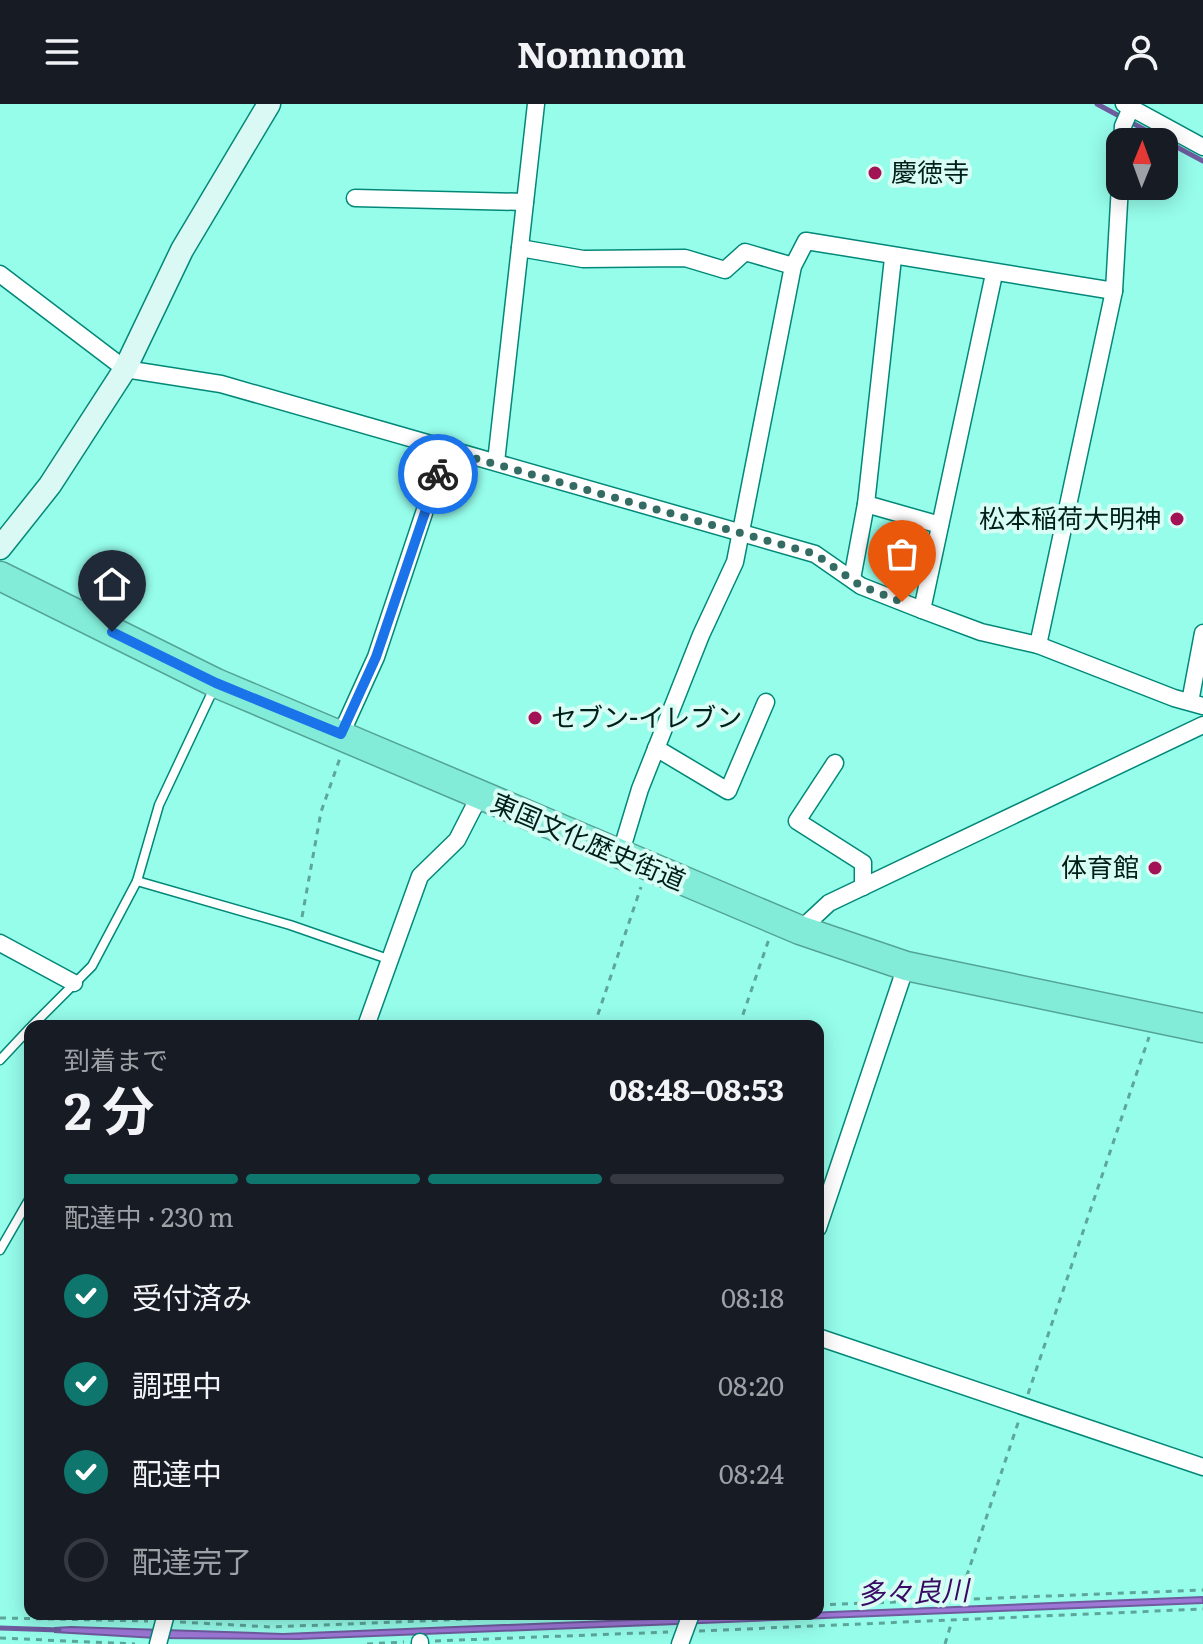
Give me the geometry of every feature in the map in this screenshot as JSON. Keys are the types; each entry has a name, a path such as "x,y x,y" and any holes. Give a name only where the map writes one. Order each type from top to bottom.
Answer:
{"highway":[{"name":"東国文化歴史街道","path":"0,576 216,683 787,925 906,966 1203,1028"}],"street":[{"path":"0,548 73,452 125,369 182,250 269,104"},
{"path":"496,462 536,104"},
{"path":"1123,128 1127,106 1203,147"},
{"path":"355,198 525,202"},
{"path":"1038,645 1114,291 1119,200"},
{"path":"620,855 656,748 701,635 735,562 793,266 806,241 893,258 1114,291"},
{"path":"520,248 583,259 685,258 725,270 745,252 793,266"},
{"path":"852,579 866,504 893,258"},
{"path":"0,274 125,369 221,384 815,554 852,579 922,610 981,632 1038,645 1197,704 1203,633"},
{"path":"922,610 994,274"},
{"path":"344,735 376,657 445,450"},
{"path":"866,504 940,525"},
{"path":"656,748 728,791 766,702"},
{"path":"787,925 1203,725"},
{"path":"835,763 797,821 863,863 863,887"},
{"path":"368,1020 420,876 457,840 480,795"},
{"path":"0,943 74,983"},
{"path":"824,1210 906,966"},
{"path":"824,1339 1203,1467"},
{"path":"158,1644 164,1620"}],"lane":[{"path":"38,1020 92,966 137,881 159,805 216,683"},
{"path":"137,881 296,927 388,959"},
{"path":"42,1016 44,1020"},
{"path":"0,1060 24,1034"},
{"path":"0,1250 24,1208"}],"path":[{"path":"296,927 304,912 321,812 344,735"},
{"path":"596,1020 648,868"},
{"path":"742,1020 787,925"},
{"path":"959,1599 1156,1019"},
{"path":"824,1605 1203,1590"},
{"path":"367,1644 682,1638 953,1620 1203,1609"},
{"path":"0,1618 24,1618"},
{"path":"189,1620 272,1627 444,1620"},
{"path":"945,1644 953,1620"},
{"path":"0,1638 135,1644"}],"shaded area":[{"path":"1203,1597 1203,1603 824,1618 824,1612"},
{"path":"631,1620 776,1620 299,1639 156,1638 55,1632 55,1628 283,1634"}],"waterway":[{"path":"1097,104 1203,161"},
{"name":"多々良川","path":"0,1628 59,1630"}],"way so far":[{"path":"438,474 445,450 496,462 740,535 815,554 861,586 902,602"}],"place":[{"name":"慶徳寺","path":"875,173"},
{"name":"松本稲荷大明神","path":"1177,519"},
{"name":"セブン-イレブン","path":"535,718"},
{"name":"体育館","path":"1155,868"}],"route":[{"path":"112,632 216,683 341,734 376,657 438,474"}]}
